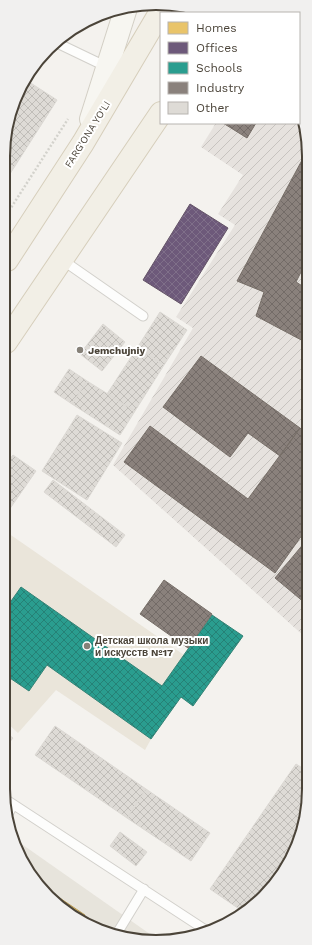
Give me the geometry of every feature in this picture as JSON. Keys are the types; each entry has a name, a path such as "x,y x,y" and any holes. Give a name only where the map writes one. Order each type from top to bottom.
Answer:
{"main road":[{"name":"FARG'ONA YO'LI","path":"10,255 83,143 116,71 161,10"},
{"path":"10,336 160,114"}],"street":[{"path":"116,71 125,14"}],"lane":[{"path":"61,45 116,71"},
{"path":"61,259 143,316"},
{"path":"10,803 144,889 201,928"},
{"path":"118,930 144,889"}],"path":[{"path":"10,209 71,114"}],"shaded area":[{"path":"215,124 298,124 301,137 302,634 113,465 193,328 176,317 235,225 218,214 243,175 201,147"},
{"name":"Детская школа музыки и искусств №17","path":"10,534 184,655 212,615 243,636 193,706 180,697 145,750 56,690 18,733 10,726"},
{"path":"20,843 151,935 118,930 100,924 67,905 40,878 25,854"}],"building: Homes":[{"path":"57,896 85,915 67,905"}],"building: Offices":[{"path":"190,204 228,228 181,304 143,280"}],"building: Schools":[{"path":"21,587 162,686 212,615 243,636 193,706 181,697 151,739 47,665 29,691 10,678 10,603"}],"building: Industry":[{"path":"225,124 255,124 247,138"},
{"path":"302,160 302,270 296,282 302,286 302,340 256,316 264,292 237,281"},
{"path":"201,356 300,428 280,456 248,433 230,457 163,407"},
{"path":"150,426 248,499 300,428 302,430 302,535 275,573 124,462"},
{"path":"302,546 302,600 275,578"},
{"path":"164,580 212,614 188,648 140,614"}],"building: Other":[{"path":"30,83 57,100 10,174 10,146 15,118 21,100"},
{"path":"160,312 187,330 164,365 137,348"},
{"path":"103,324 125,342 102,371 80,354"},
{"path":"137,348 164,365 135,411 107,394"},
{"path":"69,369 87,381 72,404 54,392"},
{"path":"87,381 135,411 120,435 72,404"},
{"path":"77,415 122,443 87,500 42,471"},
{"path":"13,455 36,471 10,509 10,459"},
{"path":"53,480 125,535 116,547 44,492"},
{"path":"55,726 146,789 127,818 35,755"},
{"path":"296,764 302,768 302,799 297,827 287,854 272,878 252,899 239,909 210,889"},
{"path":"146,789 210,833 191,861 127,818"},
{"path":"120,832 147,852 136,866 110,846"}],"place":[{"name":"Jemchujniy","path":"80,350"},
{"name":"Детская школа музыки и искусств №17","path":"87,646"}]}
